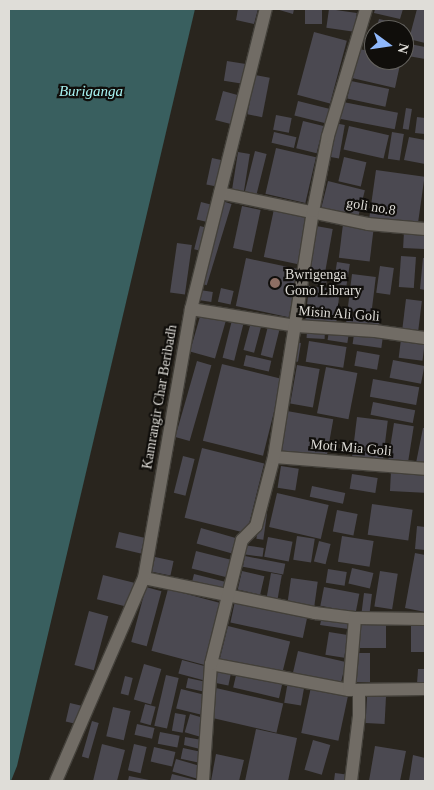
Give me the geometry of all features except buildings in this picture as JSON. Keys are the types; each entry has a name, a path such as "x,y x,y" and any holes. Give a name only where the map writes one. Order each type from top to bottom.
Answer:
{"street":[{"name":"Kamrangir Char Beribadh","path":"56,781 144,578 191,309 266,9"},
{"path":"204,781 211,664 242,540 256,526 274,457 313,211 328,136 366,9"},
{"name":"goli no.8","path":"220,192 368,224 425,229"},
{"name":"Misin Ali Goli","path":"191,309 296,326 374,331 425,338"},
{"name":"Moti Mia Goli","path":"274,457 425,469"},
{"path":"144,578 315,613 355,618 425,620"},
{"path":"351,781 359,716 354,690 355,618"},
{"path":"211,664 354,690 425,688"}],"water":[{"name":"Buriganga","path":"9,9 195,9 17,766 11,781 9,781"}],"place":[{"name":"Bwrigenga Gono Library","path":"275,283"}]}
